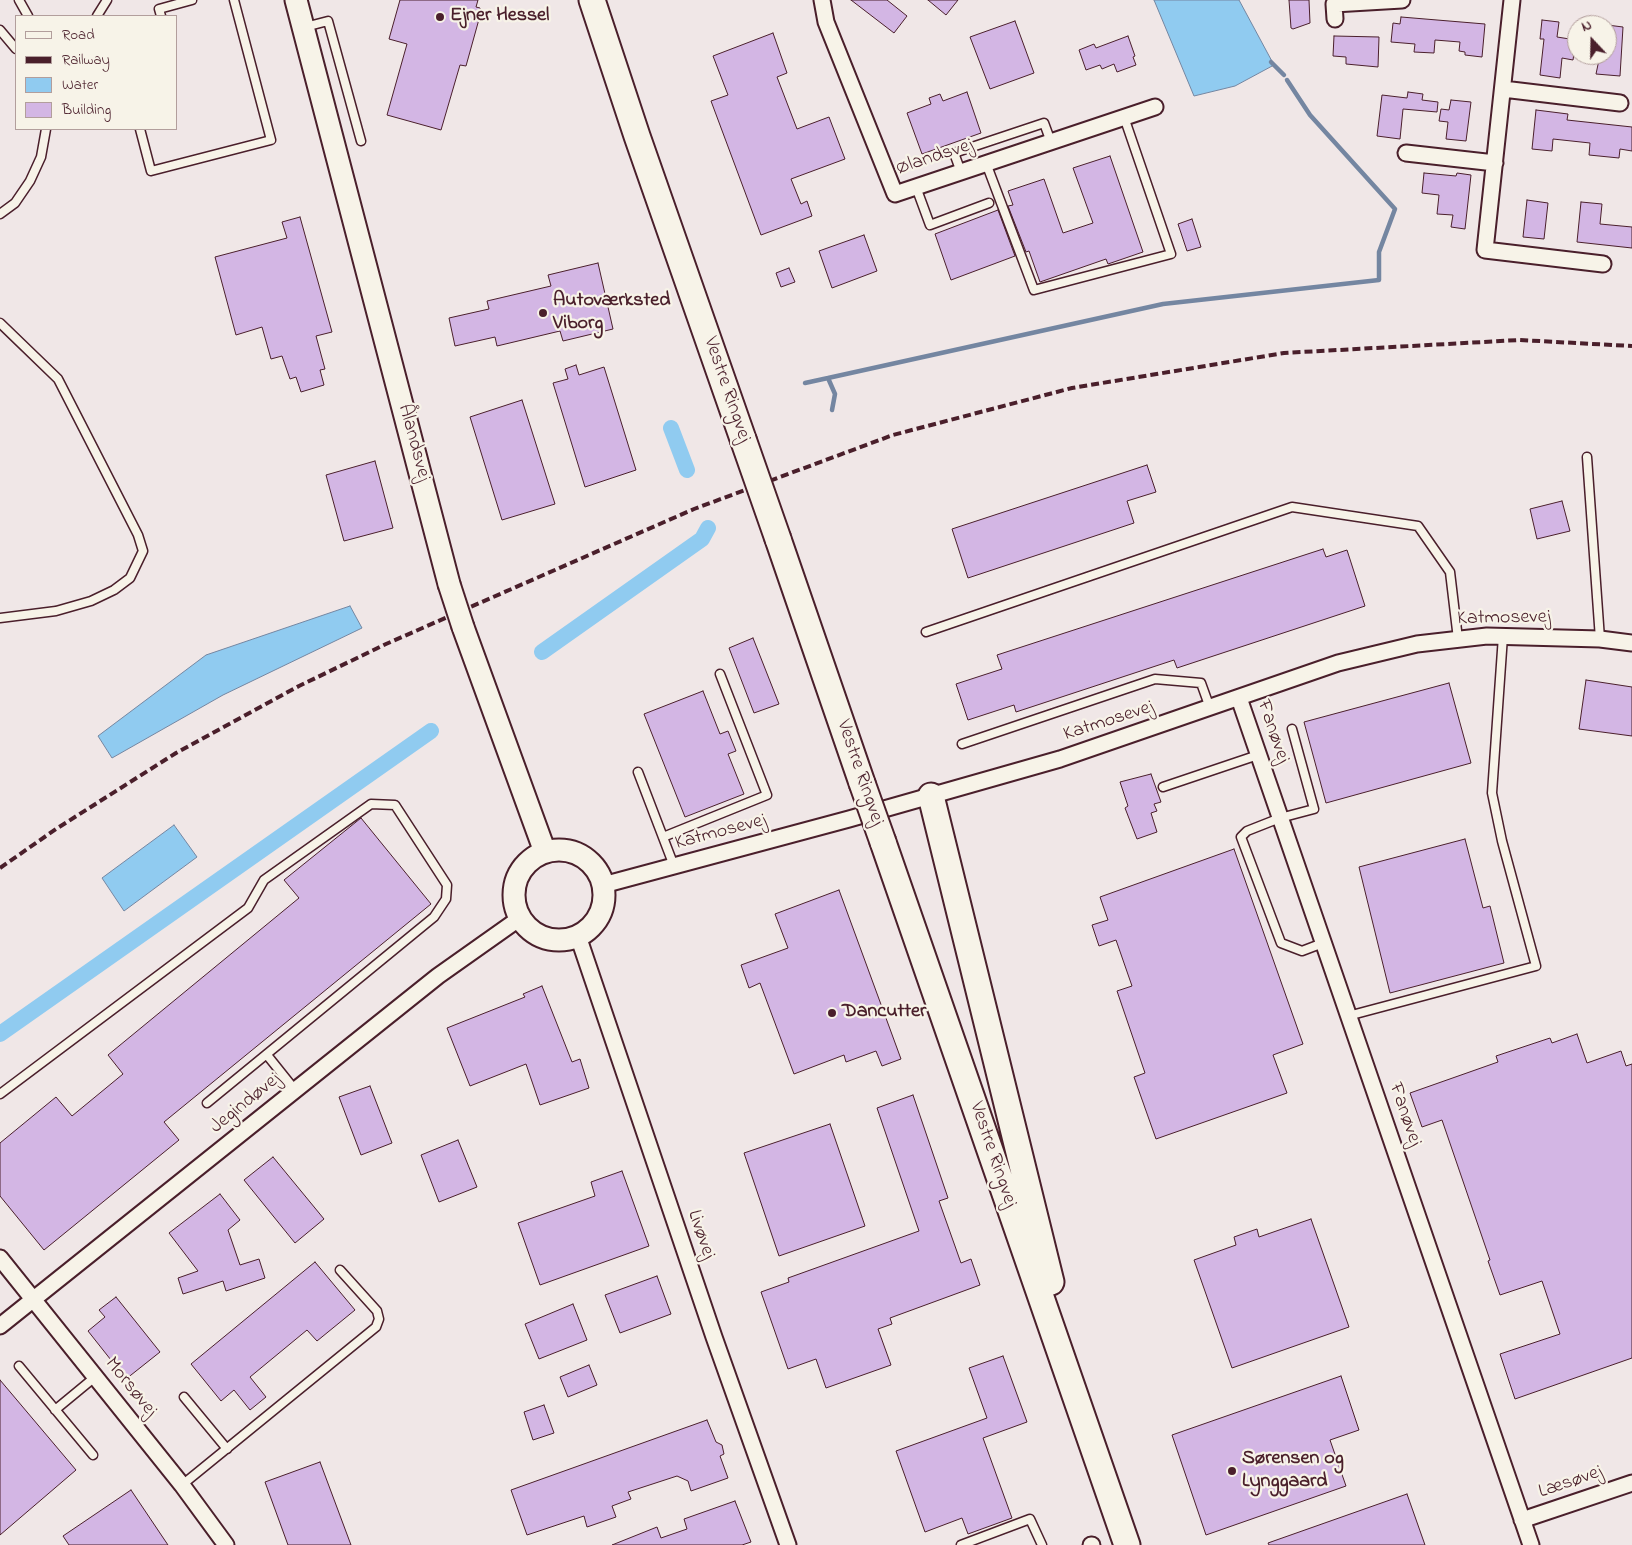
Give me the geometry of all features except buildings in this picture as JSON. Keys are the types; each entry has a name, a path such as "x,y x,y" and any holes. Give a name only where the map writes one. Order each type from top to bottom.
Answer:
{"main road":[{"name":"Vestre Ringvej","path":"592,0 637,136 1127,1545"},
{"path":"931,796 1055,1300 1058,1347"}],"street":[{"name":"Ålandsvej","path":"296,0 449,584 545,852"},
{"name":"Ølandsvej","path":"822,0 826,22 895,194 1155,107"},
{"path":"1335,19 1334,4 1402,0"},
{"path":"1512,0 1486,250 1603,264"},
{"path":"1503,89 1620,103"},
{"path":"1406,153 1495,163"},
{"name":"Katmosevej","path":"603,885 1060,759 1338,663 1417,644 1503,636 1600,639 1632,643"},
{"name":"Fanøvej","path":"1239,698 1531,1545"},
{"path":"560,850 574,852 588,860 597,871 603,885 604,900 599,915 590,927 578,936 565,940 539,935 528,928 520,918 515,906 514,892 517,879 523,867 533,858 545,852 560,850"},
{"name":"Jegindøvej","path":"0,1326 438,976 520,918"},
{"name":"Livøvej","path":"578,936 714,1337 788,1545"},
{"name":"Morsøvej","path":"0,1258 182,1485 226,1545"},
{"name":"Læsøvej","path":"1522,1520 1632,1483"}],"lane":[{"path":"19,0 27,15"},
{"path":"99,15 107,0"},
{"path":"161,15 159,8 192,0"},
{"path":"140,130 151,171 271,140 234,0"},
{"path":"304,28 328,21 361,141"},
{"path":"0,30 15,47"},
{"path":"986,163 1034,290 1172,254 1124,117"},
{"path":"961,172 954,153 1044,123 1051,142"},
{"path":"0,214 15,203 30,181 41,157 46,130"},
{"path":"916,187 930,225 989,203"},
{"path":"0,205 0,214"},
{"path":"0,324 58,379 138,535 143,551 130,578 114,590 91,602 56,611 0,618"},
{"path":"1587,457 1600,639"},
{"path":"926,632 1292,507 1418,526 1450,572 1458,639"},
{"path":"1348,1016 1536,966 1502,841 1492,793 1503,636"},
{"path":"663,837 767,795 720,674"},
{"path":"962,744 1155,679 1201,683 1210,708"},
{"path":"1292,730 1314,809 1280,818 1247,831 1241,837 1280,943 1302,951 1323,943"},
{"path":"1163,787 1258,755"},
{"path":"638,772 674,866"},
{"path":"0,1094 248,908 264,880 371,804 395,806 447,884 446,899 434,917 207,1104"},
{"path":"267,1054 295,1090"},
{"path":"182,1485 376,1327 379,1319 377,1311 340,1270"},
{"path":"19,1366 93,1455"},
{"path":"55,1410 95,1377"},
{"path":"184,1397 227,1449"},
{"path":"961,1545 1030,1519 1042,1545"}],"water":[{"path":"1154,0 1239,0 1274,65 1235,86 1194,96"},
{"path":"350,606 362,628 223,695 112,758 98,736 206,655"},
{"path":"174,825 197,857 124,911 102,878"}],"waterway":[{"path":"1271,62 1284,75"},
{"path":"828,378 1163,304 1379,280 1379,252 1395,209 1310,115 1287,80"},
{"path":"805,383 828,378 835,394 832,410"},
{"path":"671,428 687,470"},
{"path":"542,652 702,539 708,528"},
{"path":"0,1034 431,731"}],"railway":[{"path":"0,868 56,829 176,753 299,686 386,644 694,509 893,435 1072,388 1284,353 1519,340 1632,346"}],"place":[{"name":"Ejner Hessel","path":"440,17"},
{"name":"Autoværksted Viborg","path":"543,313"},
{"name":"Dancutter","path":"832,1013"},
{"name":"Sørensen og Lynggaard","path":"1232,1471"}]}
